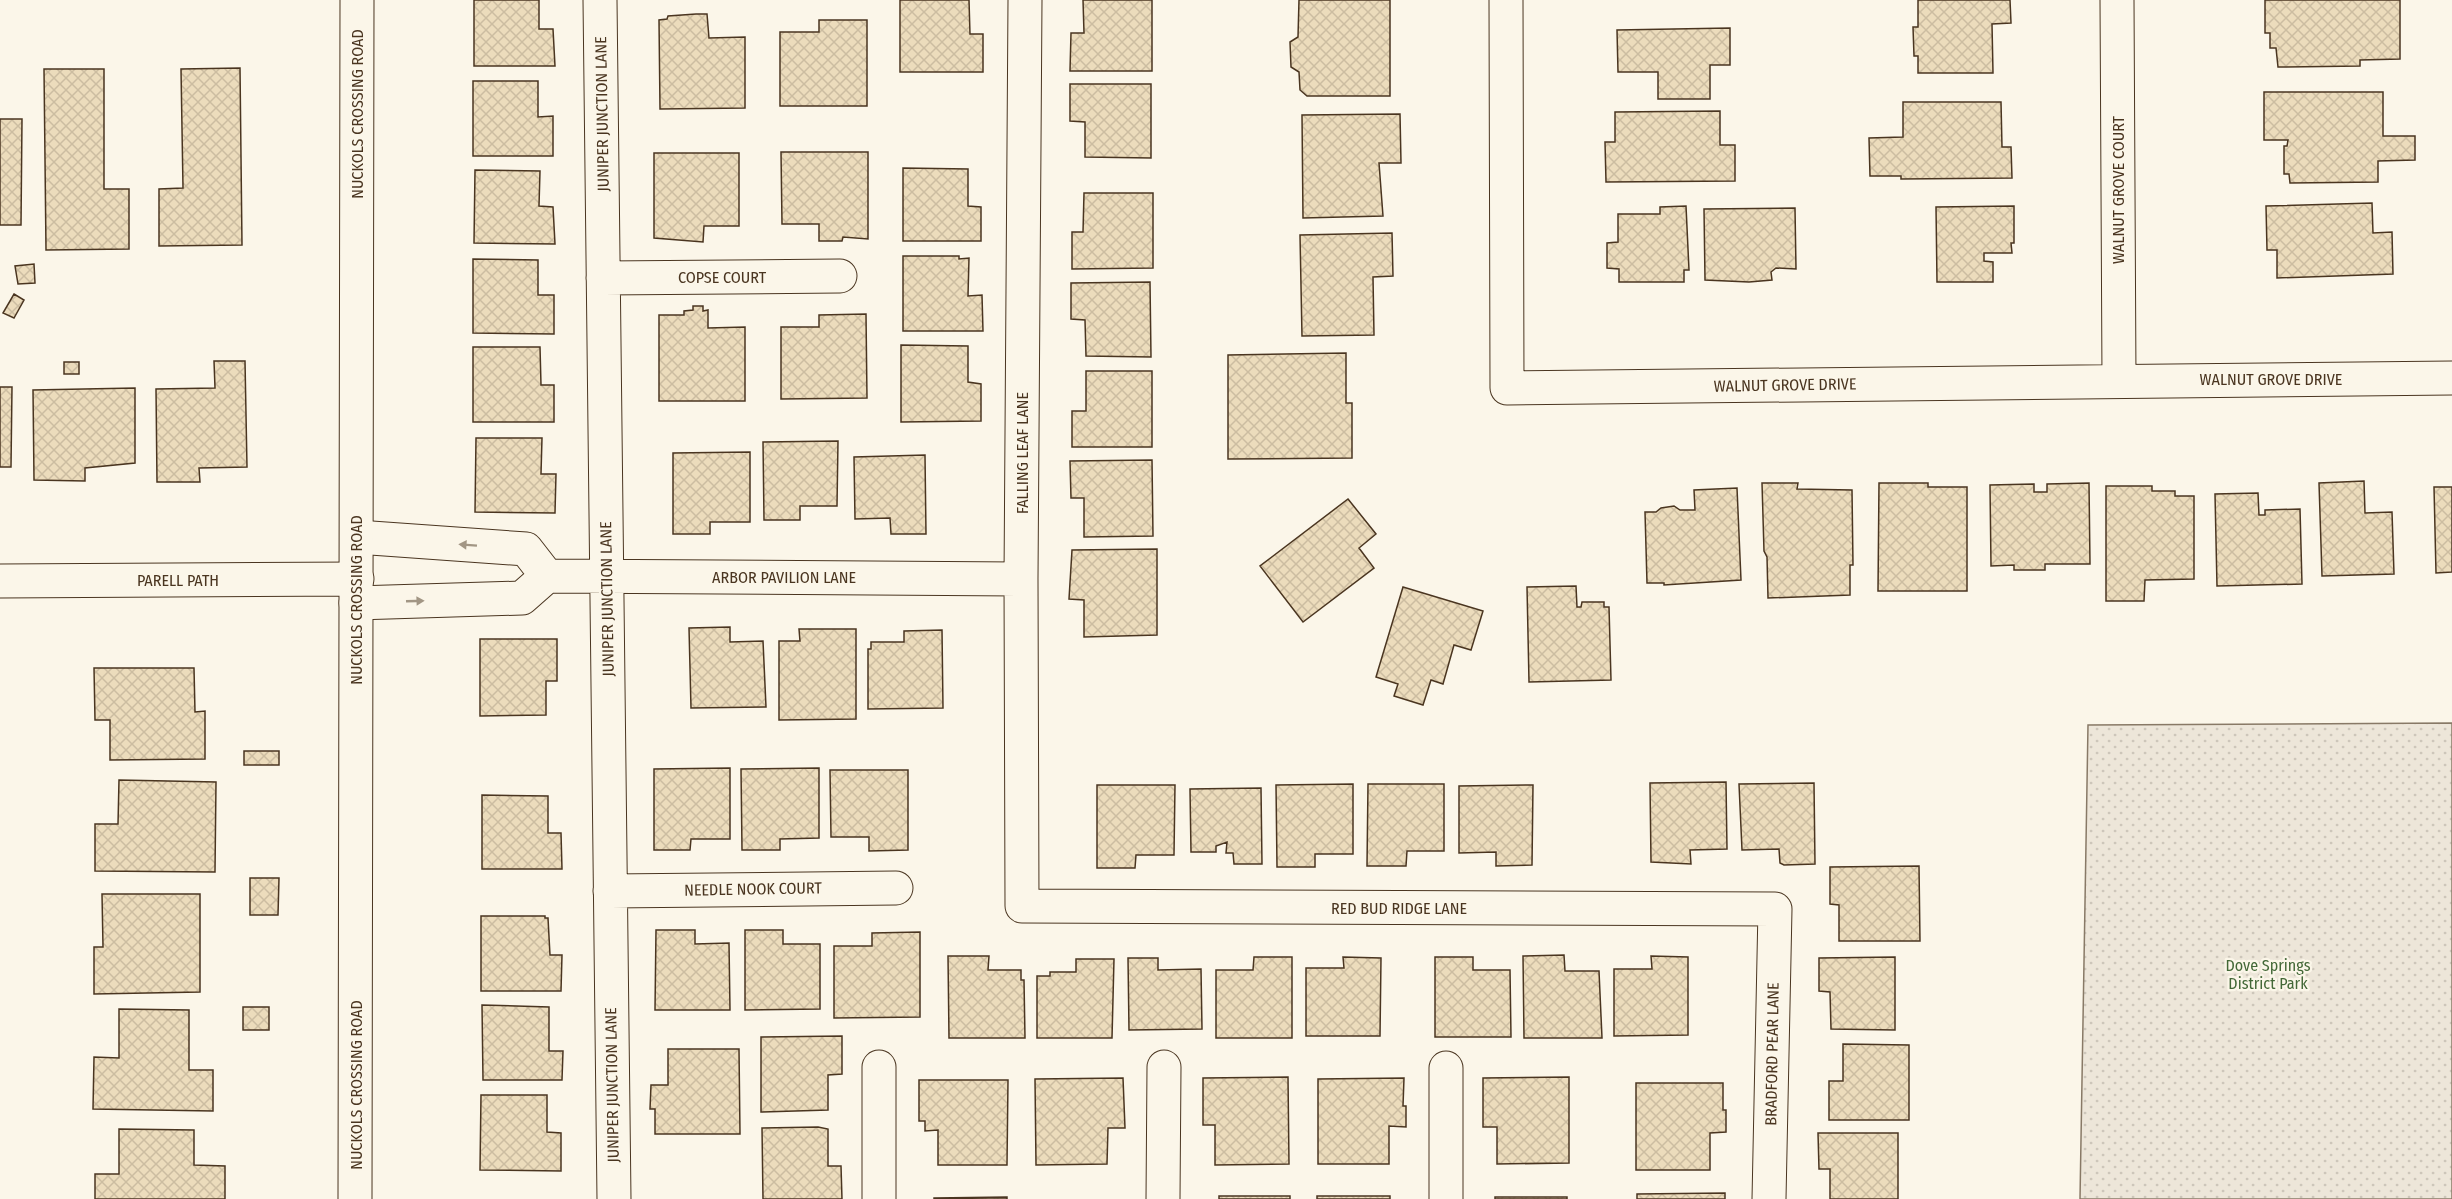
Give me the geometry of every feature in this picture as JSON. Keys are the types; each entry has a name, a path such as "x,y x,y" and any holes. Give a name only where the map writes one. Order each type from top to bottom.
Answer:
{"street":[{"name":"NUCKOLS CROSSING ROAD","path":"355,1199 357,0"},
{"name":"JUNIPER JUNCTION LANE","path":"600,0 614,1199"},
{"name":"FALLING LEAF LANE","path":"1022,906 1021,579 1025,0"},
{"name":"WALNUT GROVE DRIVE","path":"1506,0 1507,388 2452,378"},
{"name":"WALNUT GROVE COURT","path":"2116,0 2119,380"},
{"name":"COPSE COURT","path":"603,278 840,276"},
{"path":"357,537 526,549 547,576 522,598 357,591"},
{"name":"ARBOR PAVILION LANE","path":"547,576 1021,579"},
{"name":"PARELL PATH","path":"0,581 357,591"},
{"name":"NEEDLE NOOK COURT","path":"610,891 896,888"},
{"name":"RED BUD RIDGE LANE","path":"1022,906 1775,909"},
{"name":"BRADFORD PEAR LANE","path":"1769,1199 1775,909"},
{"path":"879,1067 879,1199"},
{"path":"1163,1199 1164,1067"},
{"path":"1446,1068 1446,1199"}],"green space":[{"name":"Dove Springs District Park","path":"2452,723 2452,1199 2080,1199 2088,725"}],"building":[{"path":"474,0 539,0 539,29 553,29 555,66 474,66"},
{"path":"900,0 969,0 970,34 983,34 983,72 900,72"},
{"path":"1083,0 1152,0 1152,71 1070,71 1071,33 1084,33"},
{"path":"1299,0 1390,0 1390,96 1307,96 1300,90 1299,72 1291,67 1290,42 1298,37"},
{"path":"1918,0 2010,0 2011,23 1992,24 1993,73 1918,73 1918,56 1914,56 1913,27 1918,27"},
{"path":"2265,0 2400,0 2400,59 2360,60 2360,66 2278,67 2276,48 2270,48 2270,33 2265,33"},
{"path":"707,14 709,38 745,37 745,108 660,109 659,20 667,19 668,16"},
{"path":"819,20 867,20 867,106 780,106 780,32 819,32"},
{"path":"1730,28 1730,65 1710,65 1710,99 1658,99 1658,72 1618,72 1617,30"},
{"path":"240,68 242,245 159,246 159,189 183,188 181,69"},
{"path":"44,69 104,69 104,189 129,189 129,249 46,250"},
{"path":"473,81 538,81 538,117 553,116 553,156 473,156"},
{"path":"1070,84 1151,84 1151,158 1085,157 1085,122 1070,121"},
{"path":"2264,92 2383,92 2383,136 2415,136 2415,160 2378,161 2378,182 2290,183 2289,174 2284,174 2284,146 2287,146 2288,140 2264,140"},
{"path":"1903,102 2001,102 2002,147 2011,147 2012,178 1901,179 1901,176 1870,176 1869,138 1903,137"},
{"path":"1720,111 1720,145 1735,145 1735,181 1606,182 1605,142 1615,142 1615,112"},
{"path":"1400,114 1401,163 1379,163 1383,216 1303,218 1302,115"},
{"path":"0,119 22,119 21,225 0,225"},
{"path":"781,152 868,152 868,239 843,237 842,241 819,241 819,224 782,224"},
{"path":"654,153 739,153 739,226 704,226 703,242 654,238"},
{"path":"903,168 968,169 968,206 981,207 981,241 903,241"},
{"path":"475,170 540,171 539,206 553,207 555,244 474,243"},
{"path":"1084,193 1153,193 1153,268 1072,269 1072,232 1083,232"},
{"path":"2372,203 2373,233 2392,232 2393,274 2277,278 2277,250 2267,250 2266,206"},
{"path":"1686,206 1689,270 1684,270 1684,282 1619,282 1619,269 1607,268 1607,243 1618,242 1618,214 1660,214 1660,207"},
{"path":"2014,206 2012,253 1984,253 1984,261 1993,262 1993,282 1937,282 1936,207"},
{"path":"1795,208 1796,269 1776,268 1771,272 1772,280 1749,282 1705,280 1704,209"},
{"path":"1392,233 1393,276 1373,277 1374,335 1302,336 1300,235"},
{"path":"903,256 969,258 968,296 982,295 983,331 903,331"},
{"path":"473,259 538,260 538,295 554,295 554,334 473,333"},
{"path":"34,264 35,283 18,284 15,266"},
{"path":"1150,282 1151,357 1086,356 1085,320 1071,319 1071,283"},
{"path":"14,294 24,300 14,318 3,313"},
{"path":"693,306 703,306 703,311 708,310 708,328 745,327 745,401 659,401 659,315 684,315 684,311 693,310"},
{"path":"866,314 867,398 781,399 781,327 819,327 819,315"},
{"path":"901,345 968,346 968,382 981,384 981,421 901,422"},
{"path":"473,347 540,347 541,385 554,385 554,422 473,422"},
{"path":"1346,353 1346,403 1352,403 1352,458 1228,459 1228,355"},
{"path":"214,361 245,361 247,467 199,468 200,482 157,482 156,389 215,388"},
{"path":"64,362 79,362 79,374 64,374"},
{"path":"1086,371 1152,371 1152,447 1072,447 1072,411 1086,411"},
{"path":"0,387 12,387 11,467 0,467"},
{"path":"135,388 135,463 85,468 85,481 34,480 33,390"},
{"path":"476,438 542,438 541,474 556,474 555,513 475,512"},
{"path":"838,441 837,506 800,506 800,520 764,520 763,442"},
{"path":"750,452 750,522 710,522 710,534 673,534 673,453"},
{"path":"925,455 926,534 891,534 890,518 855,519 854,457"},
{"path":"1152,460 1153,536 1084,537 1084,498 1071,498 1070,461"},
{"path":"2364,481 2365,513 2392,512 2394,574 2322,576 2319,483"},
{"path":"1762,483 1798,483 1797,489 1852,490 1853,565 1850,565 1850,595 1768,598"},
{"path":"1879,483 1928,483 1928,487 1967,487 1967,591 1878,591"},
{"path":"2089,483 2090,564 2045,564 2045,570 2014,570 2014,565 1991,566 1990,485 2034,484 2034,492 2047,492 2047,484"},
{"path":"2106,486 2152,486 2152,491 2175,491 2175,496 2194,496 2194,579 2145,580 2144,601 2106,601"},
{"path":"2434,487 2452,487 2452,572 2436,573"},
{"path":"1737,488 1741,580 1664,585 1664,583 1647,583 1645,512 1656,512 1661,508 1674,506 1680,510 1695,510 1694,490"},
{"path":"2258,493 2259,515 2265,515 2265,510 2300,509 2302,584 2217,586 2215,494"},
{"path":"1348,499 1376,534 1359,548 1374,568 1303,622 1260,566"},
{"path":"1157,549 1157,635 1084,637 1084,600 1069,599 1072,550"},
{"path":"1576,586 1577,607 1581,607 1582,602 1604,602 1604,607 1609,607 1611,680 1529,682 1527,587"},
{"path":"1403,587 1483,611 1471,650 1454,645 1443,684 1431,680 1423,705 1394,696 1398,684 1376,677"},
{"path":"730,627 730,642 763,641 766,707 691,708 689,628"},
{"path":"799,629 856,629 856,719 779,720 779,641 800,641"},
{"path":"942,630 943,708 868,709 868,649 871,649 871,642 904,642 904,631"},
{"path":"480,639 557,639 557,681 546,681 546,715 480,716"},
{"path":"94,668 194,668 195,712 205,711 205,759 110,760 110,720 95,720"},
{"path":"244,751 279,751 279,765 244,765"},
{"path":"730,768 730,839 691,839 690,850 654,850 654,769"},
{"path":"819,768 819,838 780,839 780,850 742,850 741,769"},
{"path":"830,770 908,770 908,850 869,851 869,837 831,837"},
{"path":"119,780 216,782 215,872 95,871 95,824 118,824"},
{"path":"1726,782 1727,849 1690,850 1691,864 1651,862 1650,783"},
{"path":"1814,783 1815,864 1784,865 1780,863 1779,849 1742,850 1739,784"},
{"path":"1353,784 1353,854 1315,854 1315,867 1277,867 1276,785"},
{"path":"1368,784 1444,784 1444,851 1407,851 1406,866 1367,866"},
{"path":"1097,785 1175,785 1174,855 1136,855 1135,868 1097,868"},
{"path":"1533,785 1532,865 1496,866 1496,852 1459,853 1459,786"},
{"path":"1261,788 1262,864 1234,864 1233,853 1226,853 1227,842 1216,846 1216,852 1191,852 1190,789"},
{"path":"482,795 548,796 548,833 561,833 562,869 482,869"},
{"path":"1919,866 1920,941 1839,941 1839,905 1830,904 1830,867"},
{"path":"250,878 279,878 278,915 250,915"},
{"path":"102,894 200,894 200,992 94,994 94,947 103,947"},
{"path":"481,916 545,916 548,918 550,955 562,955 561,991 481,991"},
{"path":"656,930 695,930 695,944 729,943 730,1010 655,1010"},
{"path":"745,930 783,930 783,944 820,944 820,1009 745,1010"},
{"path":"920,932 920,1017 834,1018 834,946 872,946 872,933"},
{"path":"1564,955 1565,971 1599,971 1602,1038 1524,1038 1523,956"},
{"path":"948,956 989,956 988,970 1021,970 1021,980 1024,980 1025,1038 949,1038"},
{"path":"1651,956 1688,957 1688,1035 1614,1036 1614,969 1652,969"},
{"path":"1254,957 1292,957 1292,1038 1216,1038 1216,970 1253,970"},
{"path":"1343,957 1381,958 1380,1036 1306,1036 1306,968 1344,968"},
{"path":"1435,957 1473,957 1473,970 1510,970 1511,1037 1435,1037"},
{"path":"1895,957 1895,1030 1831,1029 1830,992 1819,991 1819,958"},
{"path":"1128,958 1158,958 1158,970 1201,969 1202,1029 1129,1030"},
{"path":"1076,959 1114,959 1112,1038 1037,1038 1037,976 1050,976 1050,972 1076,972"},
{"path":"482,1005 549,1007 549,1051 563,1051 562,1080 483,1080"},
{"path":"243,1007 269,1007 269,1030 243,1030"},
{"path":"119,1009 189,1010 189,1070 213,1070 213,1111 93,1109 94,1057 119,1058"},
{"path":"842,1036 842,1074 828,1075 828,1110 761,1112 761,1037"},
{"path":"1843,1044 1909,1045 1909,1120 1829,1120 1829,1081 1843,1081"},
{"path":"668,1049 739,1049 740,1134 655,1134 655,1109 650,1109 651,1085 668,1085"},
{"path":"1288,1077 1289,1164 1215,1165 1215,1125 1203,1125 1203,1078"},
{"path":"1569,1077 1569,1163 1497,1164 1497,1127 1483,1127 1483,1078"},
{"path":"1123,1078 1125,1128 1108,1128 1107,1164 1036,1165 1035,1079"},
{"path":"1404,1078 1403,1106 1406,1106 1406,1127 1389,1126 1389,1164 1318,1164 1318,1079"},
{"path":"919,1080 1008,1080 1007,1165 938,1165 938,1130 925,1131 925,1121 919,1121"},
{"path":"1636,1083 1723,1083 1726,1132 1710,1133 1710,1170 1636,1170"},
{"path":"481,1095 547,1095 547,1132 561,1133 561,1171 480,1170"},
{"path":"818,1127 828,1129 828,1166 841,1166 842,1199 763,1199 762,1128"},
{"path":"119,1129 194,1130 194,1165 225,1166 225,1199 95,1199 95,1174 119,1174"},
{"path":"1818,1133 1898,1133 1898,1199 1830,1199 1830,1169 1819,1169"},
{"path":"1725,1193 1725,1199 1637,1199 1637,1194"},
{"path":"1219,1196 1290,1196 1290,1199 1219,1199"},
{"path":"1317,1196 1390,1196 1390,1199 1317,1199"},
{"path":"1007,1197 1007,1199 934,1199 934,1198"},
{"path":"1495,1197 1567,1197 1567,1199 1495,1199"}]}
